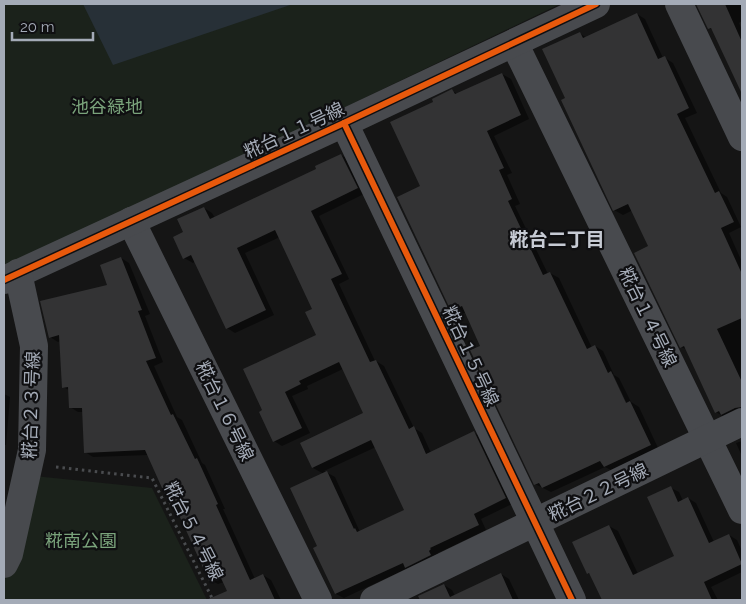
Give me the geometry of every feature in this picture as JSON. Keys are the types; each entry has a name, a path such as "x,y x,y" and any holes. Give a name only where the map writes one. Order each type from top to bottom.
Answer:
{"street":[{"name":"糀台１１号線","path":"11,276 344,123 596,4"},
{"path":"679,4 739,123"},
{"name":"糀台１４号線","path":"514,43 742,510"},
{"name":"糀台１５号線","path":"344,123 572,600"},
{"name":"糀台１６号線","path":"131,221 318,600"},
{"name":"糀台２３号線","path":"4,564 9,554 32,450 34,346 11,276"},
{"name":"糀台２２号線","path":"374,600 742,422"}],"green space":[{"name":"池谷緑地","path":"4,4 560,4 4,271"},
{"name":"糀南公園","path":"34,476 152,488 207,600 4,600 4,581 15,560"}],"shaded area":[{"path":"83,4 293,4 113,65"}],"building":[{"path":"696,4 725,4 742,42 742,94 711,28 708,29"},
{"path":"637,13 658,59 665,56 689,108 677,114 715,193 719,191 734,222 721,228 742,274 742,318 717,329 742,382 742,407 735,408 721,415 719,411 715,413 684,346 680,348 634,253 648,246 628,204 613,211 561,100 565,98 542,49 580,32 583,38"},
{"path":"502,73 521,115 487,131 504,168 499,170 512,199 508,201 543,275 550,272 587,349 595,345 608,373 611,371 626,403 630,401 651,445 604,467 600,461 542,488 539,483 534,485 470,350 480,346 462,306 451,311 397,197 420,186 390,122 433,102 432,99 452,89 455,94"},
{"path":"341,154 358,188 311,211 342,274 331,279 370,362 376,360 409,429 414,426 426,454 474,431 506,498 474,514 479,525 430,548 431,555 405,568 403,563 335,594 313,548 317,546 290,488 327,471 357,532 404,510 371,440 312,468 300,443 363,413 339,362 299,381 301,384 285,392 302,428 273,442 259,412 262,410 243,369 316,335 305,312 312,309 275,230 237,248 266,310 226,329 191,255 183,259 173,237 183,232 177,219 204,207 210,219 316,169 315,166"},
{"path":"121,257 142,310 138,311 156,358 146,361 171,415 173,414 195,459 197,458 250,580 263,574 275,600 206,600 227,591 220,576 209,581 175,506 171,508 145,450 84,453 82,408 69,408 68,387 62,388 59,335 49,338 40,301 107,285 100,265"},
{"path":"671,486 678,502 688,497 709,543 729,534 742,564 704,582 712,600 602,600 572,542 609,525 633,575 674,556 647,497"},
{"path":"501,573 513,600 420,600 418,596 444,584 450,597"}],"cycle path":[{"path":"4,280 596,4"},
{"path":"344,123 572,600"}],"district":[{"name":"糀台二丁目","path":"557,239"}]}
